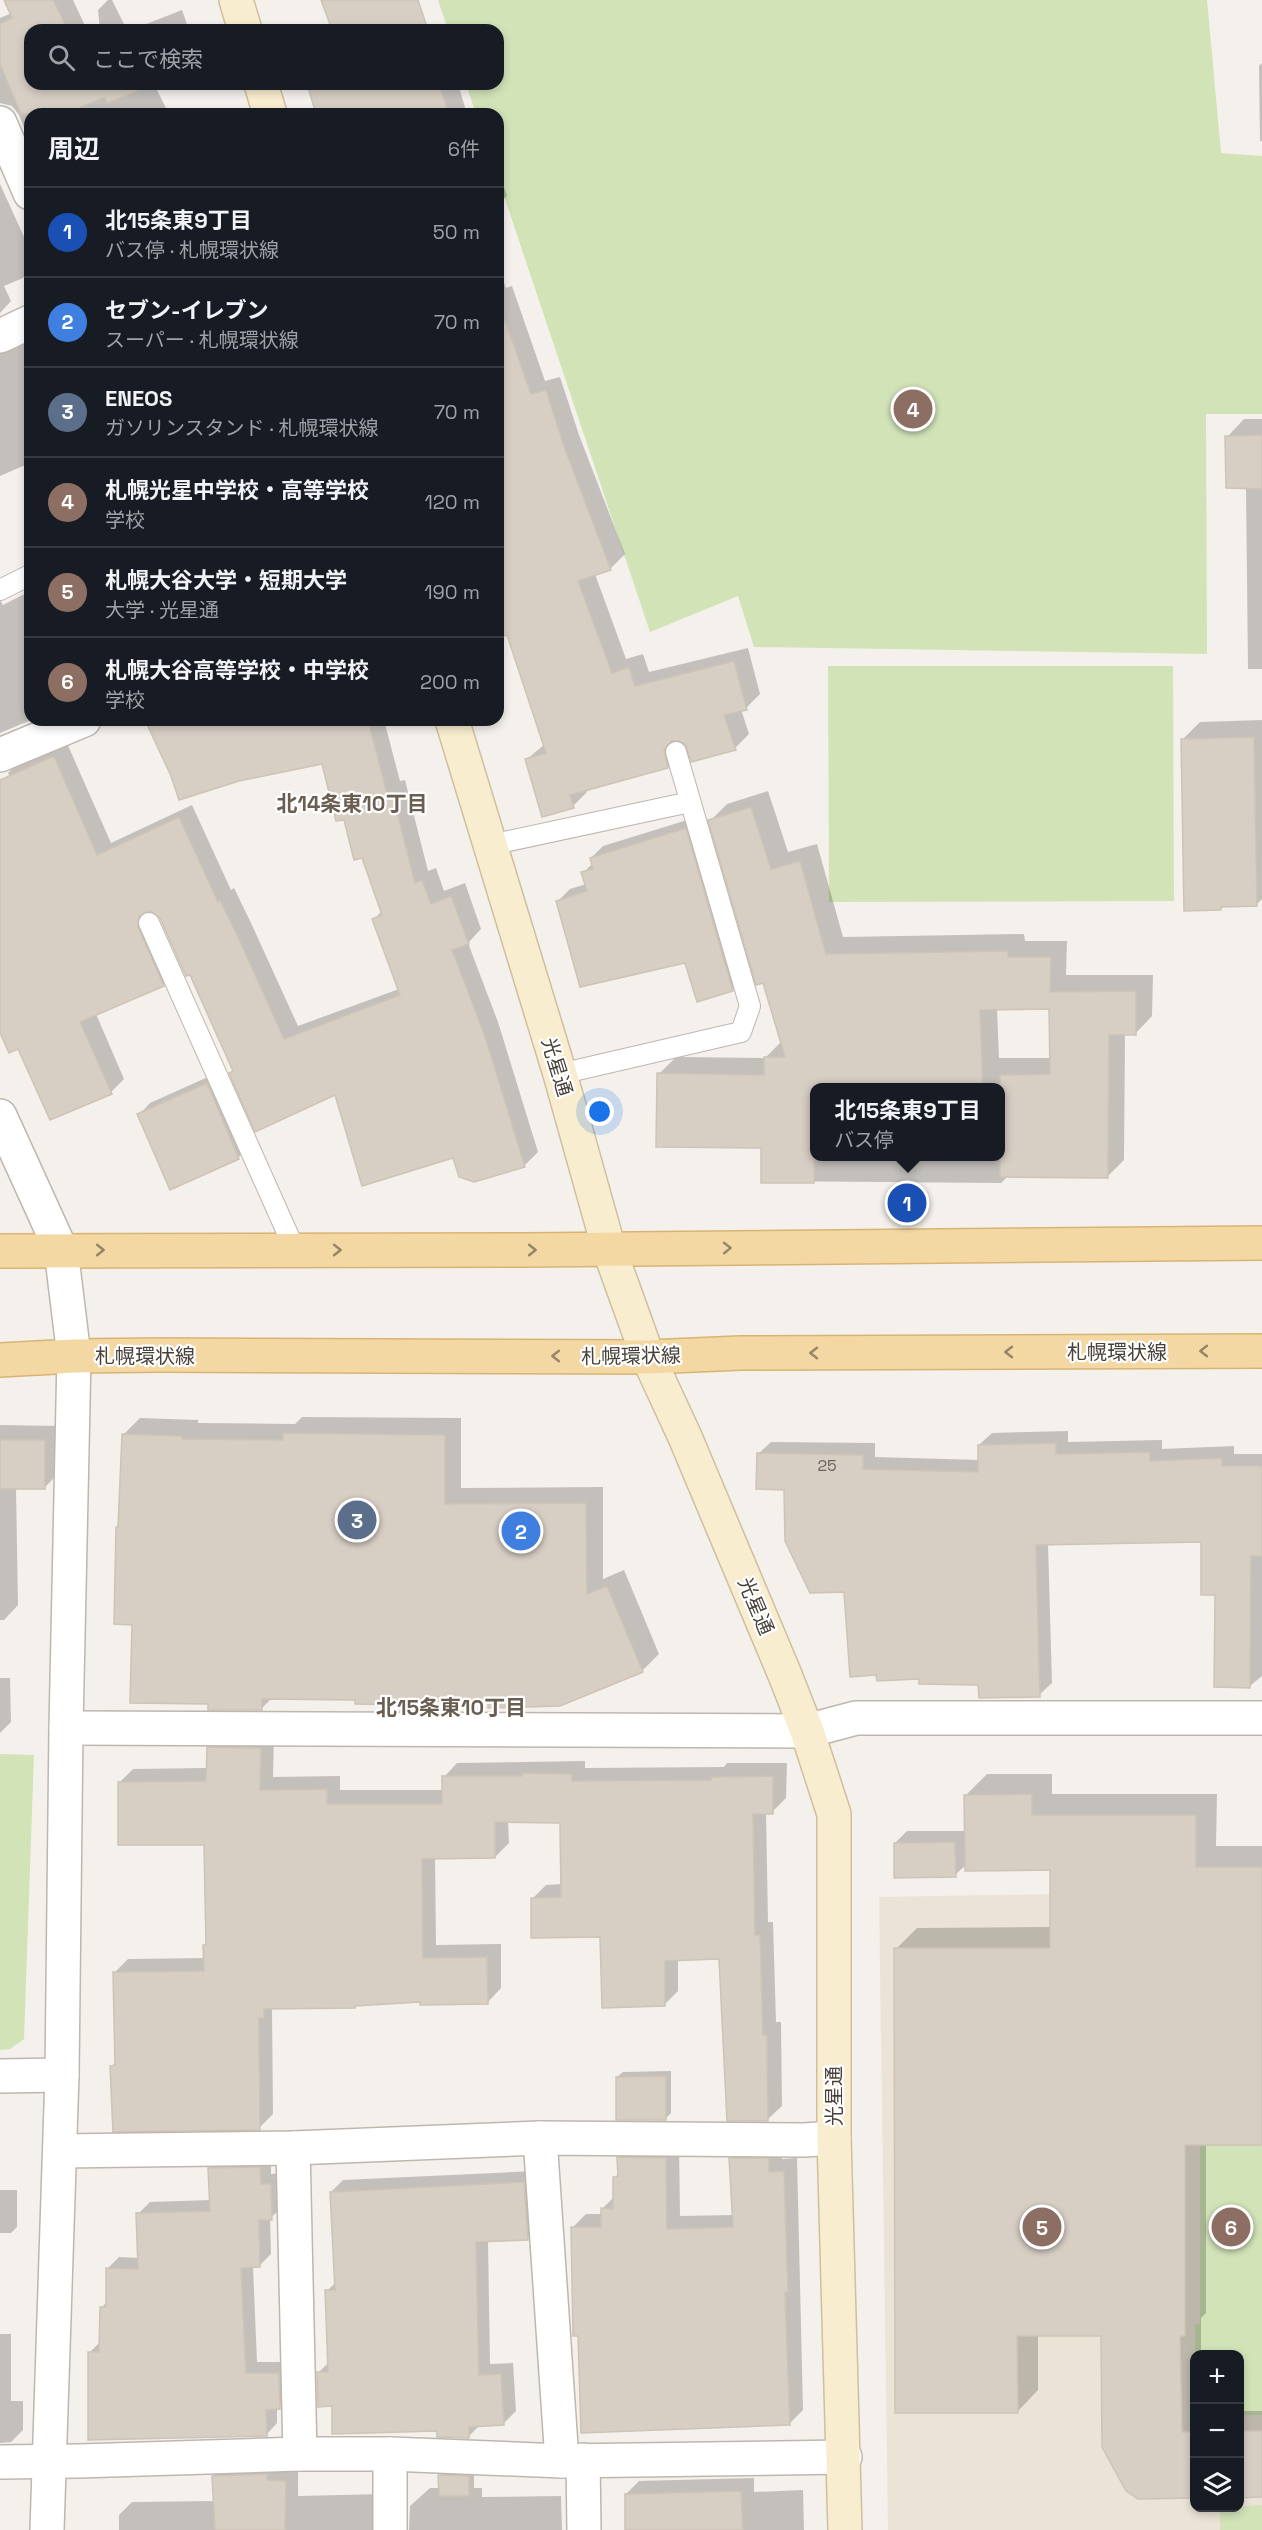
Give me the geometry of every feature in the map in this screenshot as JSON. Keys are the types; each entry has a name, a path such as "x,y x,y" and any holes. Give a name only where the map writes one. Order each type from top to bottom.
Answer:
{"main road":[{"path":"0,1251 609,1249 1262,1243"},
{"name":"札幌環状線","path":"0,1360 74,1356 648,1357 741,1353 1262,1351"}],"street":[{"path":"236,0 243,24"},
{"path":"263,90 268,108"},
{"path":"0,123 24,179"},
{"path":"0,336 24,325"},
{"path":"0,755 70,726"},
{"name":"光星通","path":"454,726 560,1074 609,1249 648,1357 686,1437 807,1731 834,1814 834,2138 845,2457 845,2530"},
{"path":"0,1116 61,1250 74,1356 62,2075 47,2530"},
{"path":"66,1728 807,1731 856,1718 1262,1718"},
{"path":"0,2076 62,2075"},
{"path":"60,2151 293,2148 540,2139 804,2140 834,2138"},
{"path":"540,2139 573,2460 584,2530"},
{"path":"293,2148 300,2454"},
{"path":"0,2462 300,2454 390,2454 573,2460 845,2457"},
{"path":"390,2454 390,2530"}],"lane":[{"path":"0,590 24,578"},
{"path":"560,1074 741,1032 750,1006 676,752"},
{"path":"490,845 690,802"},
{"path":"149,922 295,1250"}],"shaded area":[{"path":"1169,1892 1262,2027 1262,2530 888,2530 879,1897"}],"green space":[{"path":"438,0 1207,0 1221,153 1262,156 1262,414 1206,414 1207,654 754,647 738,596 650,632 504,196 504,108 474,108 468,90 504,90 504,24 446,24"},
{"path":"828,666 1173,666 1174,901 829,902"},
{"path":"0,1754 34,1755 24,2039 10,2049 0,2050"},
{"path":"1200,2128 1262,2128 1262,2415 1244,2415 1244,2350 1195,2350 1195,2325 1200,2324"},
{"path":"1262,2505 1262,2530 1220,2530 1220,2512 1244,2512 1244,2506"}],"building":[{"path":"4,0 53,0 65,24 24,24 24,90 141,90 107,103 105,97 79,108 24,108 24,114 21,114 0,64 0,24 12,18"},
{"path":"321,0 418,0 426,24 330,24"},
{"path":"309,90 441,90 447,108 314,108"},
{"path":"504,318 531,394 546,390 565,449 611,570 578,581 612,673 629,667 635,686 734,661 747,710 724,715 736,750 691,762 685,744 672,741 664,750 668,768 570,795 574,808 542,817 525,759 546,753 507,635 504,636"},
{"path":"1262,435 1262,489 1226,488 1225,436"},
{"path":"148,726 370,726 387,793 392,792 415,883 422,880 431,904 451,896 469,944 452,950 485,1036 525,1167 474,1182 459,1177 453,1158 362,1186 335,1095 255,1132 229,1073 233,1071 190,975 186,976 160,918 150,911 139,916 138,927 164,986 80,1022 112,1094 50,1120 18,1049 9,1053 0,1033 0,780 54,756 97,855 179,817 218,902 220,900 238,937 284,1039 400,995 372,919 382,915 362,858 354,860 344,820 336,821 322,764 239,781 179,800 171,776"},
{"path":"1254,737 1257,906 1184,911 1181,739"},
{"path":"751,807 771,869 800,861 826,954 1008,951 1008,957 1051,957 1050,992 1136,991 1136,1035 1109,1035 1108,1178 1000,1177 1000,1161 1005,1161 1005,1083 1000,1083 1000,1075 1050,1074 1049,1009 980,1010 983,1083 810,1083 810,1161 814,1161 814,1183 761,1183 761,1148 656,1147 657,1073 764,1075 764,1057 785,1057 763,983 756,985 708,820"},
{"path":"686,828 733,991 697,1002 685,963 580,987 556,901 587,891 581,872 593,869 590,858"},
{"path":"207,1083 239,1159 170,1190 137,1114"},
{"path":"283,1433 445,1435 445,1504 586,1503 587,1594 607,1586 643,1672 560,1706 488,1708 488,1700 408,1702 408,1705 355,1704 355,1700 262,1699 262,1710 208,1710 208,1704 130,1703 132,1625 114,1624 116,1527 118,1527 122,1434 182,1436 182,1439 283,1440"},
{"path":"0,1440 45,1440 45,1489 0,1489"},
{"path":"1056,1443 1056,1454 1150,1452 1150,1461 1222,1458 1222,1466 1262,1466 1262,1556 1251,1556 1250,1688 1214,1687 1215,1595 1201,1595 1201,1542 1036,1545 1040,1697 979,1698 978,1685 919,1684 919,1679 877,1681 876,1675 850,1677 844,1592 810,1593 785,1541 784,1490 756,1489 757,1453 863,1455 863,1469 978,1472 978,1445"},
{"path":"207,1747 261,1748 260,1790 327,1789 327,1804 442,1804 442,1776 572,1774 572,1781 711,1780 711,1777 773,1776 773,1814 753,1814 755,1935 760,1935 763,2035 767,2035 768,2121 727,2121 719,1959 665,1961 665,2006 602,2008 600,1937 531,1938 531,1898 561,1897 560,1823 495,1822 495,1858 422,1859 423,1958 487,1957 488,2004 420,2005 420,2002 355,2006 355,2008 264,2009 264,2018 259,2018 260,2130 113,2132 110,2066 115,2065 113,1972 204,1971 203,1945 206,1945 204,1845 118,1845 118,1782 206,1781"},
{"path":"1032,1794 1032,1815 1196,1815 1196,1867 1262,1867 1262,2145 1185,2145 1185,2336 1180,2336 1182,2432 1190,2432 1190,2498 1138,2499 1126,2491 1102,2447 1101,2336 1017,2336 1018,2413 895,2413 894,1948 1050,1948 1050,1870 965,1871 964,1795"},
{"path":"955,1842 956,1877 894,1878 894,1843"},
{"path":"666,2076 666,2120 616,2120 616,2077"},
{"path":"617,2157 666,2158 667,2229 733,2227 729,2158 769,2158 769,2172 784,2171 788,2292 785,2292 790,2425 581,2433 578,2336 573,2336 571,2227 601,2227 601,2208 613,2209 613,2177 618,2177"},
{"path":"260,2167 261,2184 271,2184 272,2220 259,2220 260,2267 241,2268 246,2373 279,2373 280,2409 266,2410 267,2436 88,2440 88,2352 99,2352 100,2307 106,2307 106,2268 138,2269 136,2213 210,2211 208,2168"},
{"path":"524,2182 528,2240 476,2242 479,2375 501,2374 504,2425 469,2427 469,2438 437,2437 437,2431 332,2434 332,2406 318,2407 317,2372 328,2372 325,2290 335,2290 330,2192"},
{"path":"1244,2431 1262,2431 1262,2497 1244,2498"},
{"path":"267,2474 267,2480 286,2481 285,2530 215,2530 212,2476"},
{"path":"438,2475 469,2476 469,2496 439,2496"},
{"path":"741,2491 743,2530 625,2530 625,2494"}],"place":[{"name":"札幌光星中学校・高等学校","path":"913,409"},
{"name":"北15条東9丁目","path":"907,1203"},
{"name":"ENEOS","path":"357,1520"},
{"name":"セブン-イレブン","path":"521,1531"},
{"name":"札幌大谷大学・短期大学","path":"1042,2227"},
{"name":"札幌大谷高等学校・中学校","path":"1231,2227"}],"district":[{"name":"北14条東10丁目","path":"352,804"},
{"name":"北15条東10丁目","path":"451,1708"}]}
